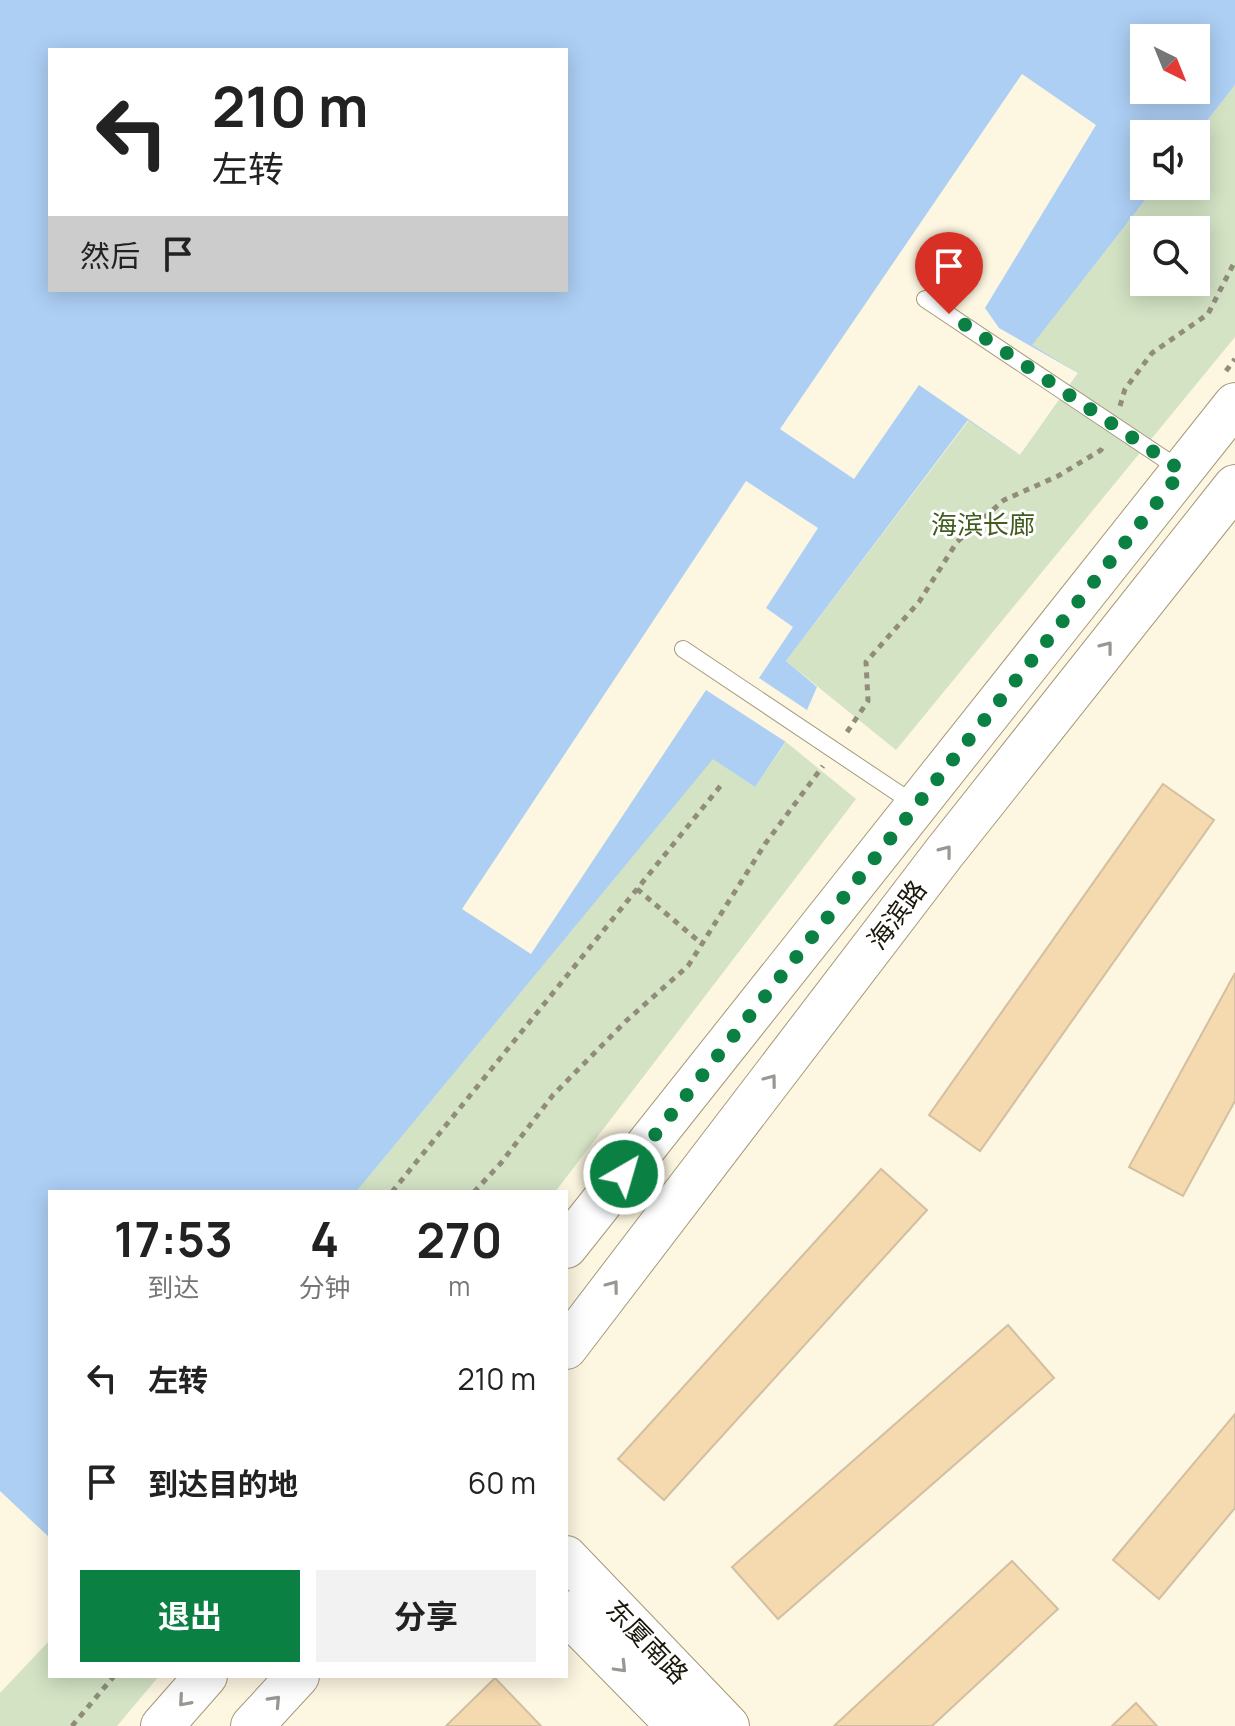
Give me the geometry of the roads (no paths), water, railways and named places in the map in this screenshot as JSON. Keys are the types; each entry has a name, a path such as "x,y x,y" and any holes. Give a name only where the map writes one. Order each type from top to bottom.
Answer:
{"main road":[{"name":"海滨路","path":"568,1244 1235,404"},
{"name":"海滨路","path":"568,1345 944,853 1235,486"},
{"path":"568,1541 576,1609"},
{"name":"东厦南路","path":"568,1567 576,1609 678,1726"},
{"name":"东厦南路","path":"576,1609 728,1726"},
{"path":"162,1726 204,1678"},
{"path":"252,1726 296,1678"}],"lane":[{"path":"925,299 1182,471"},
{"path":"683,649 917,806"}],"water":[{"path":"0,0 1235,0 1235,85 1208,120 1130,120 1130,200 1145,200 1032,345 1078,373 1020,455 968,420 786,661 817,687 807,710 755,787 713,759 358,1190 48,1190 48,1536 0,1491"}],"park label":[{"name":"海滨长廊","path":"983,525"}]}
